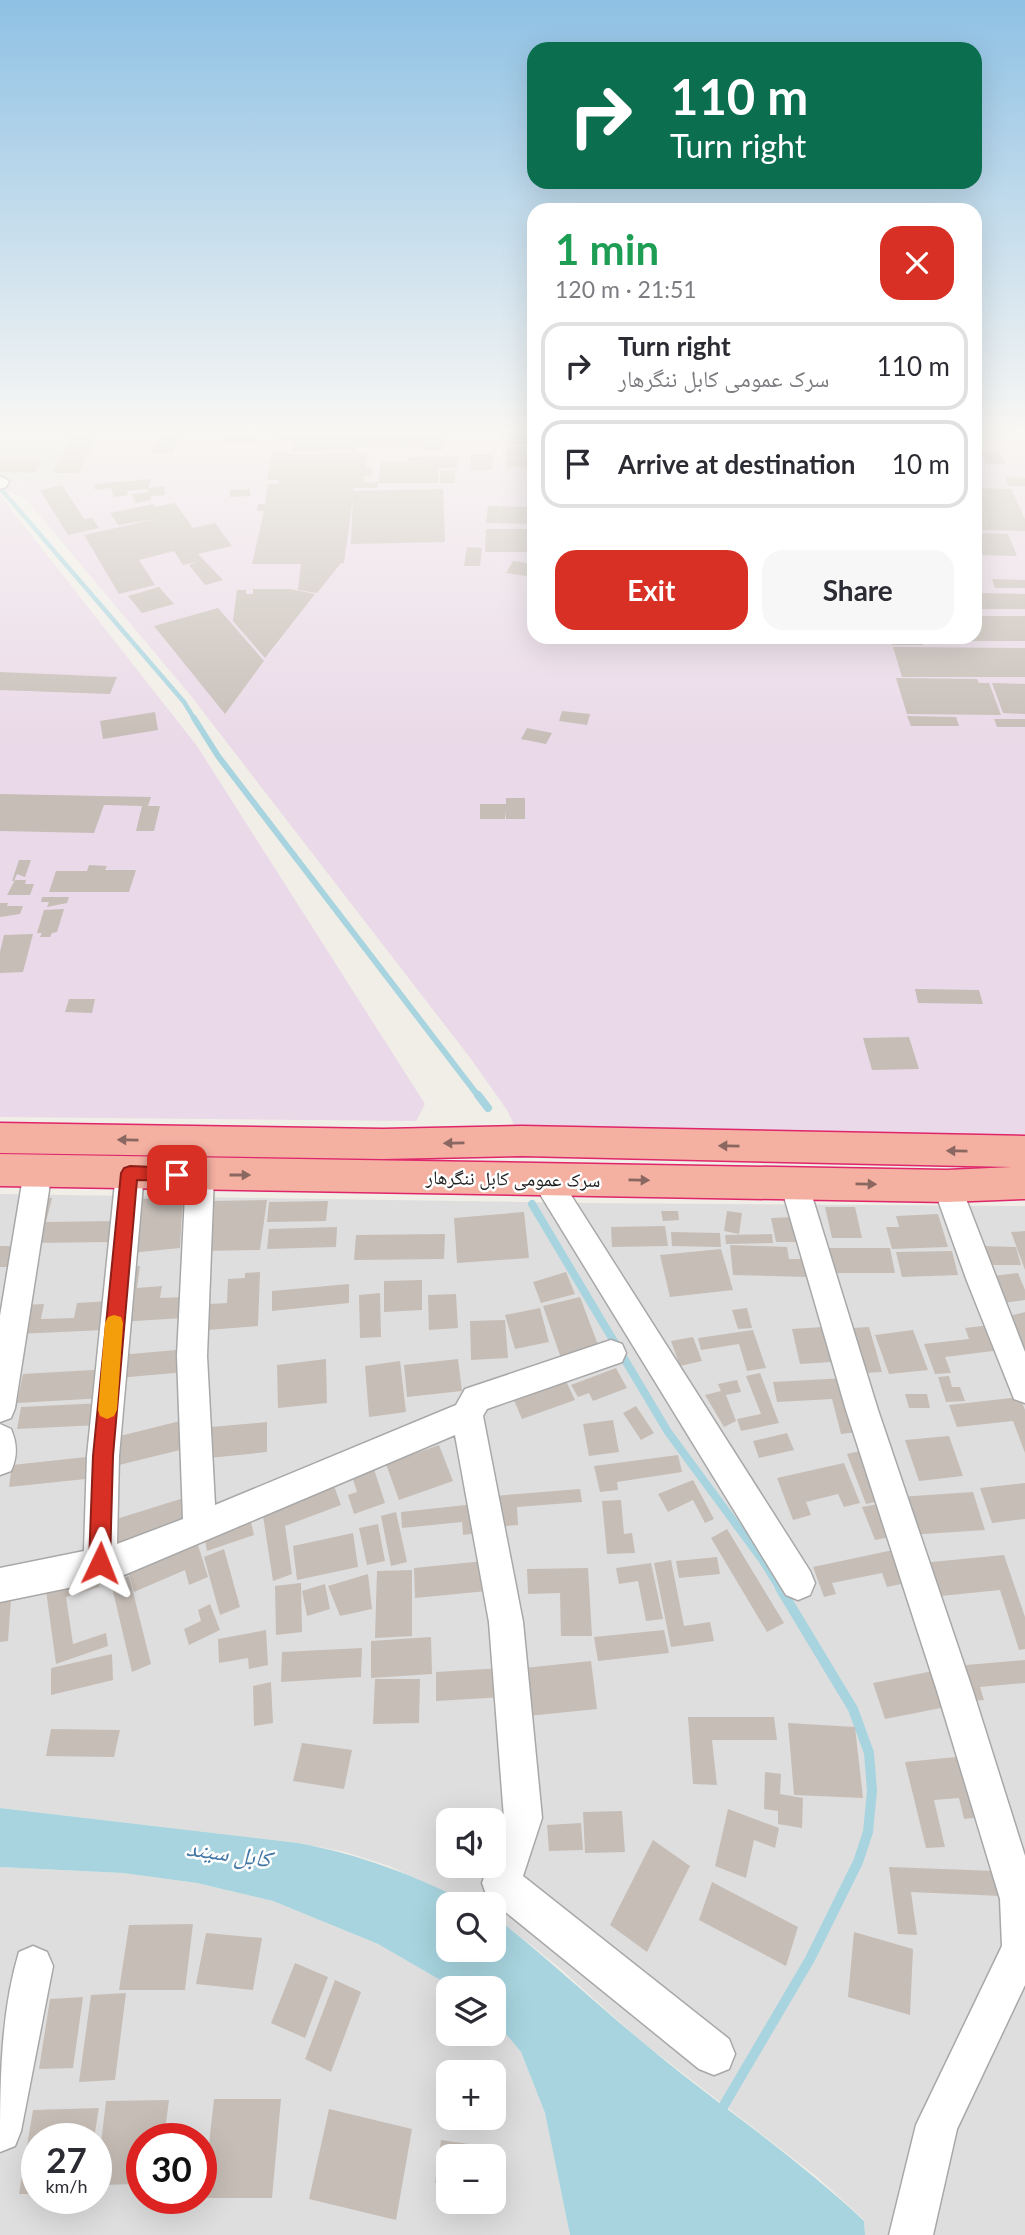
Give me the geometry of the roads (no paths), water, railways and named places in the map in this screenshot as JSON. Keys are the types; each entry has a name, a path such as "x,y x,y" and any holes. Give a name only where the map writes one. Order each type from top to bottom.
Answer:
{"highway":[{"name":"سرک عمومی کابل ننگرهار","path":"0,1138 383,1144 522,1141 1025,1152"},
{"name":"سرک عمومی کابل ننگرهار","path":"19,1171 947,1186 1025,1183"}],"street":[{"path":"0,1408 19,1171"},
{"path":"100,1563 103,1456 130,1173"},
{"path":"200,1175 192,1356 200,1528"},
{"path":"545,1178 798,1583"},
{"path":"794,1183 862,1410 955,1691 1019,1899 1022,1948 937,2124 911,2235"},
{"path":"947,1186 981,1281 1025,1389"},
{"path":"0,1585 117,1561 467,1415 476,1399 611,1353"},
{"path":"467,1415 506,1622 523,1818 501,1883 714,2054"},
{"path":"0,1439 0,1460"},
{"path":"0,2131 33,1966"}],"water":[{"name":"کابل سيند","path":"0,1808 298,1843 366,1860 408,1875 446,1892 436,1892 436,1962 506,1962 506,1926 640,2040 837,2197 864,2221 865,2235 570,2235 545,2113 521,2052 506,2034 506,1976 436,1978 378,1944 273,1901 197,1883 123,1873 0,1867"}],"waterway":[{"path":"41,535 184,702 195,720"},
{"path":"194,718 218,756 479,1097"},
{"path":"478,1095 488,1108"},
{"path":"532,1204 668,1432 763,1561 781,1590"},
{"path":"720,2112 810,1959 858,1862 868,1832 872,1791 869,1753 853,1709 780,1588"}]}
